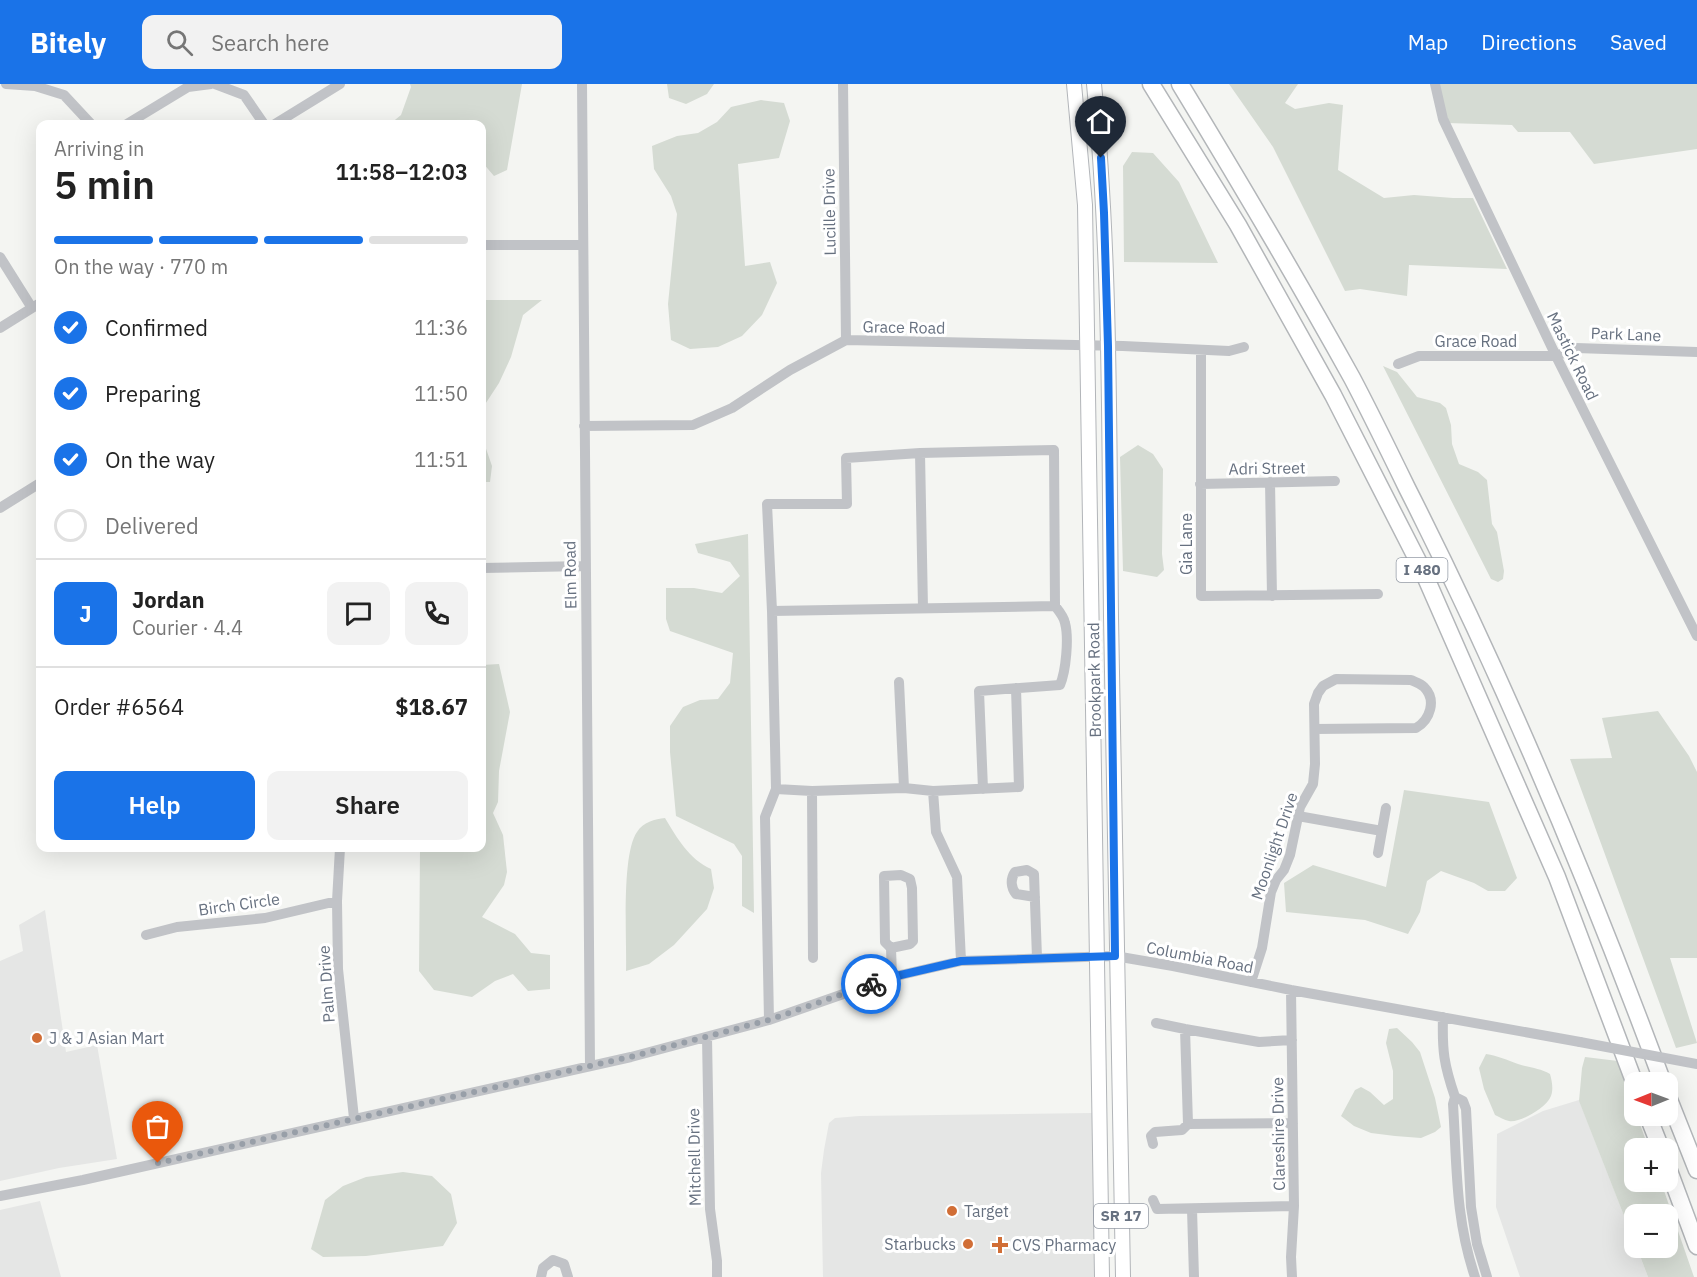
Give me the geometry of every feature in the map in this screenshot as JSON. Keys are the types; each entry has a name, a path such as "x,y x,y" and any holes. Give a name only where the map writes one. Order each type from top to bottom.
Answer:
{"highway":[{"name":"I 480","path":"1151,84 1238,225 1333,395 1422,569 1557,877 1631,1072"},
{"name":"I 480","path":"1180,84 1256,210 1353,380 1443,559 1521,727 1583,874 1659,1072"},
{"path":"1678,1122 1697,1170"},
{"path":"1677,1192 1697,1246"}],"main road":[{"name":"Brookpark Road","path":"1074,84 1086,205 1102,1277"},
{"name":"Brookpark Road","path":"1094,84 1104,213 1108,346 1115,956 1123,1277"}],"street":[{"path":"6,84 35,86 64,95 87,120"},
{"path":"134,120 188,87 213,84 244,95 261,120"},
{"path":"282,120 340,84"},
{"name":"Elm Road","path":"582,84 590,1066"},
{"name":"Lucille Drive","path":"843,84 846,340"},
{"name":"Mastick Road","path":"1436,84 1443,119 1556,356 1697,636"},
{"path":"486,245 582,245"},
{"path":"0,257 36,306 0,328"},
{"name":"Grace Road","path":"584,426 693,424 732,408 790,370 846,340 1229,351 1244,347"},
{"name":"Park Lane","path":"1556,356 1576,348 1697,351"},
{"name":"Gia Lane","path":"1201,350 1201,596 1378,594"},
{"name":"Grace Road","path":"1398,364 1419,357 1556,356"},
{"path":"769,1020 765,818 776,789 767,504 847,504 846,458 920,453 1054,450 1055,606 1065,623 1065,674 1060,685 979,691 983,789"},
{"path":"920,453 923,608"},
{"name":"Adri Street","path":"1200,484 1335,481"},
{"path":"1270,482 1272,596"},
{"path":"0,508 36,486"},
{"path":"486,568 585,566"},
{"path":"772,611 1055,606"},
{"name":"Moonlight Drive","path":"1251,982 1262,948 1271,892 1290,855 1300,807 1313,784 1315,775 1314,704 1318,693 1323,686 1335,679 1411,680 1428,691 1431,702 1428,718 1416,728 1315,729"},
{"path":"899,682 904,788"},
{"path":"776,789 813,791 904,788 933,791 1019,787 1016,688"},
{"path":"813,791 813,958"},
{"path":"933,791 936,832 957,877 961,961"},
{"path":"1378,853 1386,808"},
{"path":"1298,816 1382,831"},
{"name":"Palm Drive","path":"340,852 337,901 338,969 354,1118"},
{"path":"891,948 913,941 912,888 910,879 901,875 884,876 885,942 891,948 892,977"},
{"path":"1035,897 1037,957"},
{"name":"Birch Circle","path":"146,934 177,927 265,918 337,901"},
{"name":"Columbia Road","path":"0,1196 83,1180 590,1066 769,1020 892,977 961,961 1115,956 1697,1064"},
{"name":"Clareshire Drive","path":"1291,990 1294,1206 1292,1277"},
{"path":"1443,1017 1442,1048 1445,1069 1455,1097 1453,1104 1457,1193 1467,1253 1475,1277"},
{"path":"1156,1023 1259,1042 1292,1040"},
{"path":"1185,1029 1188,1124"},
{"name":"Mitchell Drive","path":"707,1037 710,1209 717,1277"},
{"path":"1455,1097 1463,1101 1466,1109 1471,1207 1477,1244 1487,1277"},
{"path":"1153,1144 1151,1136 1155,1132 1182,1130 1188,1124 1293,1124"},
{"path":"1153,1200 1157,1209 1294,1206"},
{"path":"1192,1209 1194,1277"},
{"path":"541,1277 543,1268 553,1260 564,1264 568,1277"}],"shaded area":[{"path":"410,84 522,84 507,170 494,176 486,167 486,120 395,120 401,115"},
{"path":"667,84 714,84 707,94 686,104 669,98"},
{"path":"1229,84 1298,84 1285,103 1295,109 1329,103 1343,105 1338,170 1384,198 1414,195 1473,198 1507,269 1409,265 1407,296 1360,289 1345,291 1273,147"},
{"path":"1438,84 1697,84 1697,149 1594,164 1570,132 1518,132 1512,125 1447,123"},
{"path":"761,100 784,103 790,121 779,158 738,164 745,266 770,262 777,283 762,315 742,336 718,347 690,349 671,340 668,304 677,214 671,196 654,169 652,146 677,136 698,133 717,122 731,107"},
{"path":"1132,152 1153,153 1179,182 1218,263 1124,262 1123,166"},
{"path":"486,300 542,300 523,315 511,357 499,383 486,403"},
{"path":"1383,366 1397,372 1417,397 1440,403 1446,408 1451,425 1452,444 1459,464 1478,472 1487,480 1492,524 1497,532 1504,571 1503,579 1498,582 1491,579"},
{"path":"1138,445 1153,454 1163,469 1162,554 1164,570 1157,577 1123,571 1120,457"},
{"path":"486,449 492,466 490,482 486,482"},
{"path":"748,534 754,913 742,906 742,856 734,844 676,816 670,752 670,726 683,707 700,700 718,699 730,683 733,653 670,631 666,619 666,588 694,588 722,593 740,576 730,562 698,553 695,544"},
{"path":"499,664 510,712 499,771 498,802 493,813 503,835 507,872 504,885 482,917 515,934 531,953 550,955 550,989 528,991 513,974 495,981 472,997 434,990 419,971 420,852 486,852 486,665"},
{"path":"1658,711 1689,756 1697,772 1697,958 1670,958 1697,1043 1676,1048 1570,759 1612,758 1602,718"},
{"path":"1404,790 1489,802 1517,878 1505,891 1488,891 1474,883 1441,871 1427,881 1420,912 1408,934 1365,920 1286,912 1284,883 1313,865 1386,887"},
{"path":"665,818 690,854 711,869 714,888 707,909 674,945 649,964 626,971 627,878 632,843 642,826 653,820"},
{"path":"45,910 66,1052 97,1045 117,1159 59,1168 0,1181 0,961 23,951 19,925"},
{"path":"1397,1028 1420,1052 1435,1098 1441,1127 1421,1138 1371,1133 1354,1126 1341,1116 1355,1090 1361,1087 1384,1105 1393,1099 1393,1071 1386,1043 1389,1029"},
{"path":"1486,1054 1550,1074 1552,1089 1547,1102 1532,1114 1519,1120 1509,1121 1495,1115 1484,1089 1479,1068"},
{"path":"1585,1057 1618,1061 1624,1078 1624,1126 1641,1126 1645,1138 1624,1138 1624,1192 1664,1192 1669,1204 1624,1204 1624,1216 1579,1101"},
{"path":"1579,1100 1624,1216 1624,1258 1641,1258 1648,1277 1520,1277 1496,1207 1497,1134 1543,1111"},
{"path":"1092,1113 1096,1265 1094,1277 823,1277 821,1173 829,1123 835,1118"},
{"path":"403,1172 432,1176 451,1194 457,1223 443,1246 366,1256 323,1257 311,1249 325,1200 343,1186 366,1177"},
{"path":"40,1201 61,1277 0,1277 0,1210"},
{"path":"1678,1231 1694,1277 1648,1277 1641,1258 1678,1258"}],"way so far":[{"path":"158,1163 630,1057 769,1020 871,984"}],"place":[{"name":"J & J Asian Mart","path":"37,1038"},
{"name":"Target","path":"952,1211"},
{"name":"Starbucks","path":"968,1244"},
{"name":"CVS Pharmacy","path":"1000,1245"}],"route":[{"path":"871,984 961,961 1115,956 1108,346 1101,158"}]}
